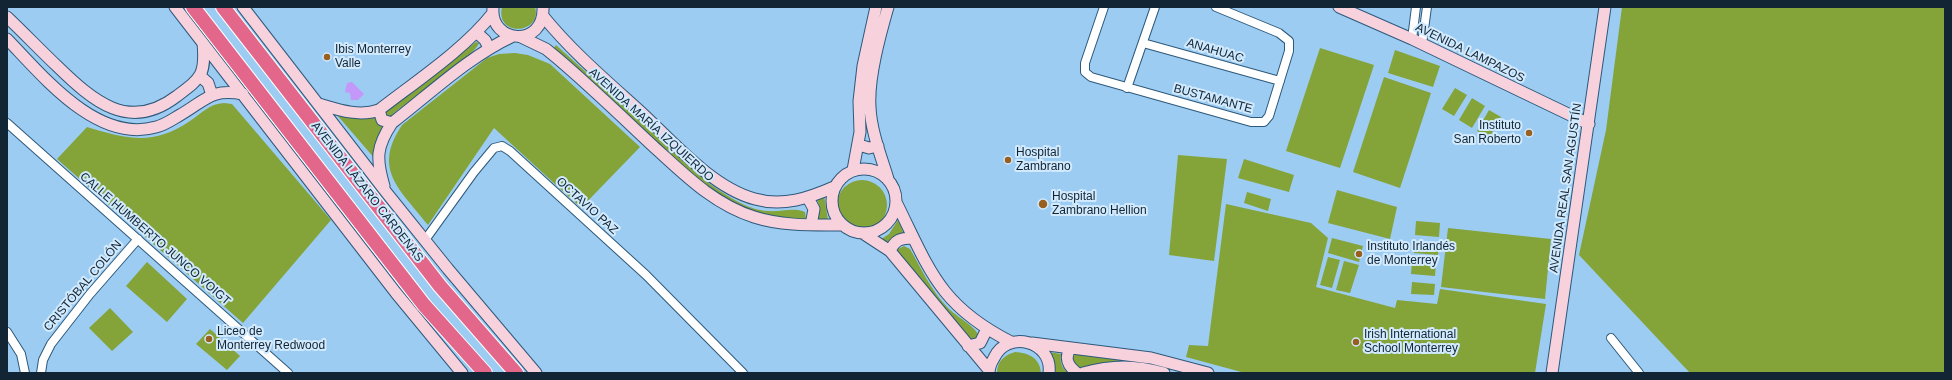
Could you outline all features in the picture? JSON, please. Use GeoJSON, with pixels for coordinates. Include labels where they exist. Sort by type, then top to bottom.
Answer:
{"type":"FeatureCollection","features":[{"type":"Feature","properties":{"kind":"highway","name":"AVENIDA LÁZARO CÁRDENAS"},"geometry":{"type":"LineString","coordinates":[[193,7],[424,305],[485,373]]}},
{"type":"Feature","properties":{"kind":"highway","name":"AVENIDA LÁZARO CÁRDENAS"},"geometry":{"type":"LineString","coordinates":[[223,7],[435,281],[516,373]]}},
{"type":"Feature","properties":{"kind":"street"},"geometry":{"type":"LineString","coordinates":[[175,7],[400,298],[462,373]]}},
{"type":"Feature","properties":{"kind":"street","name":"AVENIDA LÁZARO CÁRDENAS"},"geometry":{"type":"LineString","coordinates":[[243,7],[386,192],[536,373]]}},
{"type":"Feature","properties":{"kind":"street"},"geometry":{"type":"LineString","coordinates":[[853,170],[859,145],[860,88],[869,35],[876,7]]}},
{"type":"Feature","properties":{"kind":"street"},"geometry":{"type":"LineString","coordinates":[[888,7],[875,62],[870,93],[870,107],[878,146],[888,179],[894,190],[897,204],[913,238],[940,287],[961,310],[987,330],[1011,342]]}},
{"type":"Feature","properties":{"kind":"street","name":"BUSTAMANTE"},"geometry":{"type":"LineString","coordinates":[[1104,7],[1085,63],[1085,72],[1095,79],[1250,122],[1261,123],[1266,121],[1269,116],[1289,51],[1289,41],[1279,33],[1216,7]]}},
{"type":"Feature","properties":{"kind":"street"},"geometry":{"type":"LineString","coordinates":[[1127,88],[1155,7]]}},
{"type":"Feature","properties":{"kind":"street","name":"AVENIDA LAMPAZOS"},"geometry":{"type":"LineString","coordinates":[[1339,7],[1412,39],[1589,124]]}},
{"type":"Feature","properties":{"kind":"street"},"geometry":{"type":"LineString","coordinates":[[1412,39],[1416,7]]}},
{"type":"Feature","properties":{"kind":"street"},"geometry":{"type":"LineString","coordinates":[[1422,44],[1427,7]]}},
{"type":"Feature","properties":{"kind":"street","name":"AVENIDA REAL SAN AGUSTÍN"},"geometry":{"type":"LineString","coordinates":[[1553,371],[1605,7]]}},
{"type":"Feature","properties":{"kind":"street"},"geometry":{"type":"LineString","coordinates":[[319,104],[352,113],[363,114],[379,110],[476,32],[493,10]]}},
{"type":"Feature","properties":{"kind":"street","name":"AVENIDA MARÍA IZQUIERDO"},"geometry":{"type":"LineString","coordinates":[[493,10],[496,23],[503,32],[517,36],[546,49],[566,65],[690,179],[708,193],[729,206],[753,216],[783,224],[840,225]]}},
{"type":"Feature","properties":{"kind":"street"},"geometry":{"type":"LineString","coordinates":[[386,192],[379,164],[378,149],[392,123],[489,48],[517,36],[531,33],[539,26],[543,11]]}},
{"type":"Feature","properties":{"kind":"street","name":"AVENIDA MARÍA IZQUIERDO"},"geometry":{"type":"LineString","coordinates":[[543,11],[558,35],[710,175],[728,187],[743,195],[766,202],[787,202],[808,198],[834,187]]}},
{"type":"Feature","properties":{"kind":"street"},"geometry":{"type":"LineString","coordinates":[[7,17],[85,92],[108,107],[118,111],[138,113],[154,110],[171,101],[200,76],[204,63],[202,43]]}},
{"type":"Feature","properties":{"kind":"street"},"geometry":{"type":"LineString","coordinates":[[476,32],[485,40],[489,48]]}},
{"type":"Feature","properties":{"kind":"street"},"geometry":{"type":"LineString","coordinates":[[546,49],[549,43],[558,35]]}},
{"type":"Feature","properties":{"kind":"street"},"geometry":{"type":"LineString","coordinates":[[7,39],[44,76],[80,108],[102,122],[114,127],[137,130],[157,127],[212,95],[223,91],[243,94]]}},
{"type":"Feature","properties":{"kind":"street","name":"ANAHUAC"},"geometry":{"type":"LineString","coordinates":[[1143,43],[1280,81]]}},
{"type":"Feature","properties":{"kind":"street"},"geometry":{"type":"LineString","coordinates":[[200,76],[208,83],[212,95]]}},
{"type":"Feature","properties":{"kind":"street"},"geometry":{"type":"LineString","coordinates":[[379,110],[382,120],[392,123]]}},
{"type":"Feature","properties":{"kind":"street","name":"CALLE HUMBERTO JUNCO VOIGT"},"geometry":{"type":"LineString","coordinates":[[7,123],[288,373]]}},
{"type":"Feature","properties":{"kind":"street"},"geometry":{"type":"LineString","coordinates":[[859,145],[869,148],[878,146]]}},
{"type":"Feature","properties":{"kind":"street","name":"OCTAVIO PAZ"},"geometry":{"type":"LineString","coordinates":[[425,240],[474,172],[494,148],[502,146],[510,151],[646,275],[742,373]]}},
{"type":"Feature","properties":{"kind":"street"},"geometry":{"type":"LineString","coordinates":[[888,179],[871,170],[859,168],[846,174],[834,187],[831,202],[832,209],[840,225],[851,232],[864,234],[890,251],[989,371],[996,353],[1001,347],[1011,342],[1022,340],[1032,343],[1151,358],[1208,373]]}},
{"type":"Feature","properties":{"kind":"street"},"geometry":{"type":"LineString","coordinates":[[808,198],[814,208],[811,225]]}},
{"type":"Feature","properties":{"kind":"street"},"geometry":{"type":"LineString","coordinates":[[864,234],[878,230],[887,223],[897,204]]}},
{"type":"Feature","properties":{"kind":"street"},"geometry":{"type":"LineString","coordinates":[[890,251],[894,244],[900,239],[913,238]]}},
{"type":"Feature","properties":{"kind":"street","name":"CRISTÓBAL COLÓN"},"geometry":{"type":"LineString","coordinates":[[41,373],[43,360],[51,344],[90,294],[138,239]]}},
{"type":"Feature","properties":{"kind":"street"},"geometry":{"type":"LineString","coordinates":[[132,246],[145,251],[164,262]]}},
{"type":"Feature","properties":{"kind":"street"},"geometry":{"type":"LineString","coordinates":[[968,346],[980,343],[987,330]]}},
{"type":"Feature","properties":{"kind":"street"},"geometry":{"type":"LineString","coordinates":[[7,332],[21,354],[25,373]]}},
{"type":"Feature","properties":{"kind":"street"},"geometry":{"type":"LineString","coordinates":[[1611,338],[1639,373]]}},
{"type":"Feature","properties":{"kind":"street"},"geometry":{"type":"LineString","coordinates":[[1032,343],[1043,351],[1047,360],[1049,373]]}},
{"type":"Feature","properties":{"kind":"street"},"geometry":{"type":"LineString","coordinates":[[1070,348],[1067,360],[1071,368],[1077,373]]}},
{"type":"Feature","properties":{"kind":"street"},"geometry":{"type":"LineString","coordinates":[[1083,373],[1105,367],[1121,366],[1164,373]]}},
{"type":"Feature","properties":{"kind":"green space"},"geometry":{"type":"Polygon","coordinates":[[[502,7],[535,7],[536,16],[532,23],[526,27],[519,29],[511,28],[505,24],[502,17],[502,7]]]}},
{"type":"Feature","properties":{"kind":"green space"},"geometry":{"type":"Polygon","coordinates":[[[1622,7],[1945,7],[1945,373],[1690,373],[1579,255],[1606,130],[1622,7]]]}},
{"type":"Feature","properties":{"kind":"green space"},"geometry":{"type":"Polygon","coordinates":[[[476,42],[479,43],[475,49],[454,68],[394,113],[391,118],[386,116],[386,109],[476,42]]]}},
{"type":"Feature","properties":{"kind":"green space"},"geometry":{"type":"Polygon","coordinates":[[[556,45],[711,185],[738,202],[753,208],[768,211],[796,210],[805,212],[806,221],[764,218],[715,195],[553,49],[556,45]]]}},
{"type":"Feature","properties":{"kind":"green space"},"geometry":{"type":"Polygon","coordinates":[[[1320,48],[1374,65],[1340,168],[1286,151],[1320,48]]]}},
{"type":"Feature","properties":{"kind":"green space"},"geometry":{"type":"Polygon","coordinates":[[[1395,50],[1440,66],[1433,87],[1388,73],[1395,50]]]}},
{"type":"Feature","properties":{"kind":"green space"},"geometry":{"type":"Polygon","coordinates":[[[515,53],[528,55],[550,64],[640,147],[581,208],[494,128],[428,225],[408,201],[393,178],[389,155],[393,141],[402,125],[487,58],[499,54],[515,53]]]}},
{"type":"Feature","properties":{"kind":"green space"},"geometry":{"type":"Polygon","coordinates":[[[1384,77],[1431,93],[1400,188],[1353,172],[1384,77]]]}},
{"type":"Feature","properties":{"kind":"green space"},"geometry":{"type":"Polygon","coordinates":[[[1455,88],[1467,95],[1454,116],[1442,109],[1455,88]]]}},
{"type":"Feature","properties":{"kind":"green space"},"geometry":{"type":"Polygon","coordinates":[[[1472,98],[1485,106],[1472,128],[1459,120],[1472,98]]]}},
{"type":"Feature","properties":{"kind":"green space"},"geometry":{"type":"Polygon","coordinates":[[[224,103],[232,104],[331,220],[243,323],[57,159],[87,127],[114,135],[127,137],[152,137],[177,129],[210,107],[224,103]]]}},
{"type":"Feature","properties":{"kind":"green space"},"geometry":{"type":"Polygon","coordinates":[[[1489,110],[1501,117],[1489,138],[1477,131],[1489,110]]]}},
{"type":"Feature","properties":{"kind":"green space"},"geometry":{"type":"Polygon","coordinates":[[[337,115],[350,118],[374,116],[377,123],[383,127],[376,160],[337,115]]]}},
{"type":"Feature","properties":{"kind":"green space"},"geometry":{"type":"Polygon","coordinates":[[[1178,155],[1227,159],[1214,261],[1169,255],[1178,155]]]}},
{"type":"Feature","properties":{"kind":"green space"},"geometry":{"type":"Polygon","coordinates":[[[1244,159],[1294,175],[1289,192],[1238,178],[1244,159]]]}},
{"type":"Feature","properties":{"kind":"green space"},"geometry":{"type":"Polygon","coordinates":[[[862,180],[871,182],[882,191],[887,205],[885,214],[876,225],[862,230],[853,228],[842,219],[837,205],[839,196],[848,185],[862,180]]]}},
{"type":"Feature","properties":{"kind":"green space"},"geometry":{"type":"Polygon","coordinates":[[[1337,190],[1397,207],[1390,239],[1328,223],[1337,190]]]}},
{"type":"Feature","properties":{"kind":"green space"},"geometry":{"type":"Polygon","coordinates":[[[1247,192],[1271,199],[1268,211],[1244,203],[1247,192]]]}},
{"type":"Feature","properties":{"kind":"green space"},"geometry":{"type":"Polygon","coordinates":[[[824,195],[828,220],[818,220],[820,208],[817,199],[824,195]]]}},
{"type":"Feature","properties":{"kind":"green space"},"geometry":{"type":"Polygon","coordinates":[[[1226,204],[1311,223],[1328,238],[1316,287],[1395,308],[1397,300],[1437,304],[1440,289],[1546,304],[1535,373],[1245,373],[1186,357],[1189,345],[1208,346],[1226,204]]]}},
{"type":"Feature","properties":{"kind":"green space"},"geometry":{"type":"Polygon","coordinates":[[[898,220],[904,234],[888,244],[874,244],[889,234],[898,220]]]}},
{"type":"Feature","properties":{"kind":"green space"},"geometry":{"type":"Polygon","coordinates":[[[1416,221],[1440,223],[1439,237],[1415,235],[1416,221]]]}},
{"type":"Feature","properties":{"kind":"green space"},"geometry":{"type":"Polygon","coordinates":[[[1448,228],[1551,239],[1545,299],[1441,287],[1448,228]]]}},
{"type":"Feature","properties":{"kind":"green space"},"geometry":{"type":"Polygon","coordinates":[[[1332,238],[1363,246],[1359,262],[1328,253],[1332,238]]]}},
{"type":"Feature","properties":{"kind":"green space"},"geometry":{"type":"Polygon","coordinates":[[[1414,242],[1439,243],[1438,255],[1414,253],[1414,242]]]}},
{"type":"Feature","properties":{"kind":"green space"},"geometry":{"type":"Polygon","coordinates":[[[904,246],[910,249],[927,280],[942,301],[951,311],[976,331],[978,334],[976,339],[967,340],[895,256],[898,249],[904,246]]]}},
{"type":"Feature","properties":{"kind":"green space"},"geometry":{"type":"Polygon","coordinates":[[[1328,257],[1340,260],[1332,288],[1320,285],[1328,257]]]}},
{"type":"Feature","properties":{"kind":"green space"},"geometry":{"type":"Polygon","coordinates":[[[1344,261],[1359,265],[1350,293],[1336,290],[1344,261]]]}},
{"type":"Feature","properties":{"kind":"green space"},"geometry":{"type":"Polygon","coordinates":[[[1412,261],[1436,263],[1435,276],[1411,274],[1412,261]]]}},
{"type":"Feature","properties":{"kind":"green space"},"geometry":{"type":"Polygon","coordinates":[[[147,262],[187,299],[167,322],[126,286],[147,262]]]}},
{"type":"Feature","properties":{"kind":"green space"},"geometry":{"type":"Polygon","coordinates":[[[1412,282],[1435,284],[1434,295],[1411,294],[1412,282]]]}},
{"type":"Feature","properties":{"kind":"green space"},"geometry":{"type":"Polygon","coordinates":[[[110,308],[133,332],[112,351],[89,328],[110,308]]]}},
{"type":"Feature","properties":{"kind":"green space"},"geometry":{"type":"Polygon","coordinates":[[[210,329],[240,356],[227,370],[196,344],[210,329]]]}},
{"type":"Feature","properties":{"kind":"green space"},"geometry":{"type":"Polygon","coordinates":[[[1015,352],[1033,357],[1040,368],[1041,373],[997,373],[998,365],[1002,359],[1015,352]]]}},
{"type":"Feature","properties":{"kind":"green space"},"geometry":{"type":"Polygon","coordinates":[[[1049,352],[1061,354],[1062,364],[1068,373],[1056,373],[1053,360],[1049,352]]]}},
{"type":"Feature","properties":{"kind":"green space"},"geometry":{"type":"Polygon","coordinates":[[[1077,354],[1123,360],[1081,368],[1076,367],[1072,362],[1073,355],[1077,354]]]}},
{"type":"Feature","properties":{"kind":"shaded area"},"geometry":{"type":"Polygon","coordinates":[[[352,82],[364,94],[358,100],[351,100],[350,93],[345,92],[347,83],[352,82]]]}},
{"type":"Feature","properties":{"kind":"place","name":"Ibis Monterrey Valle"},"geometry":{"type":"Point","coordinates":[327,57]}},
{"type":"Feature","properties":{"kind":"place","name":"Instituto San Roberto"},"geometry":{"type":"Point","coordinates":[1529,133]}},
{"type":"Feature","properties":{"kind":"place","name":"Hospital Zambrano"},"geometry":{"type":"Point","coordinates":[1008,160]}},
{"type":"Feature","properties":{"kind":"place","name":"Hospital Zambrano Hellion"},"geometry":{"type":"Point","coordinates":[1043,204]}},
{"type":"Feature","properties":{"kind":"place","name":"Instituto Irlandés de Monterrey"},"geometry":{"type":"Point","coordinates":[1359,254]}},
{"type":"Feature","properties":{"kind":"place","name":"Liceo de Monterrey Redwood"},"geometry":{"type":"Point","coordinates":[209,339]}},
{"type":"Feature","properties":{"kind":"place","name":"Irish International School Monterrey"},"geometry":{"type":"Point","coordinates":[1356,342]}}]}
